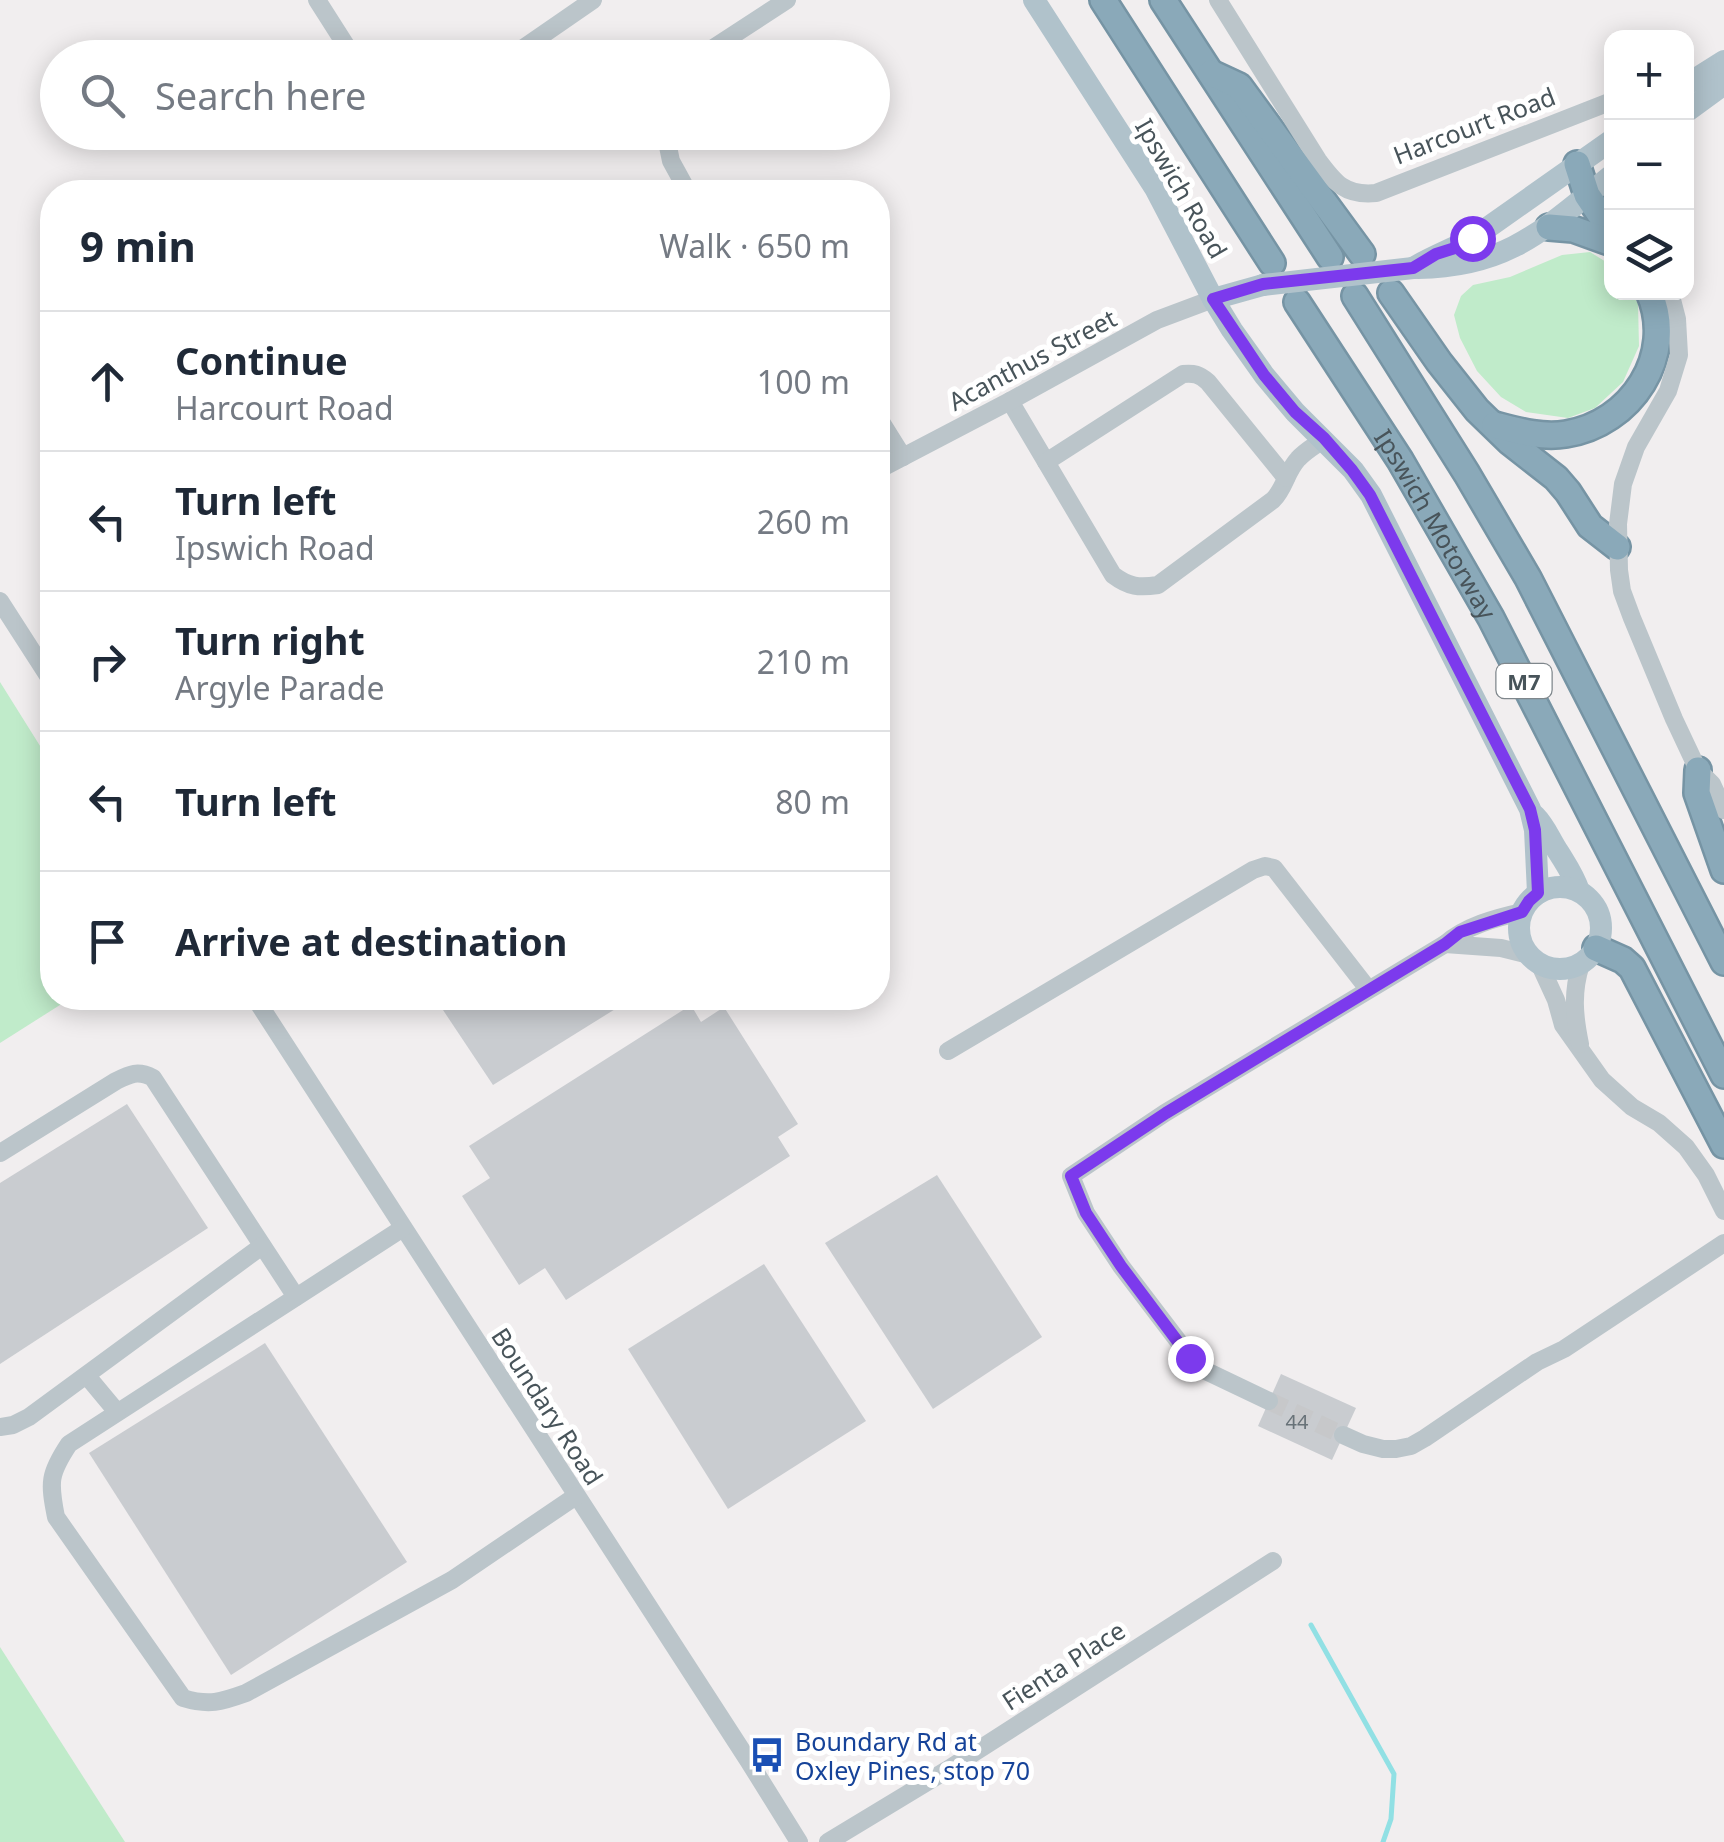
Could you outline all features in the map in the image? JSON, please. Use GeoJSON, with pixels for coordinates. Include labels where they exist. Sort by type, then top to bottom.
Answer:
{"type":"FeatureCollection","features":[{"type":"Feature","properties":{"kind":"highway"},"geometry":{"type":"LineString","coordinates":[[1103,0],[1267,274]]}},
{"type":"Feature","properties":{"kind":"highway"},"geometry":{"type":"LineString","coordinates":[[1163,0],[1330,257]]}},
{"type":"Feature","properties":{"kind":"highway"},"geometry":{"type":"LineString","coordinates":[[1210,74],[1240,86],[1362,254]]}},
{"type":"Feature","properties":{"kind":"highway"},"geometry":{"type":"LineString","coordinates":[[1578,164],[1603,187]]}},
{"type":"Feature","properties":{"kind":"highway"},"geometry":{"type":"LineString","coordinates":[[1548,226],[1604,239]]}},
{"type":"Feature","properties":{"kind":"highway"},"geometry":{"type":"LineString","coordinates":[[1391,293],[1439,362],[1490,424],[1556,478],[1590,526],[1617,547]]}},
{"type":"Feature","properties":{"kind":"highway","name":"Ipswich Motorway"},"geometry":{"type":"LineString","coordinates":[[1355,296],[1528,578],[1724,962]]}},
{"type":"Feature","properties":{"kind":"highway"},"geometry":{"type":"LineString","coordinates":[[1490,424],[1534,434],[1567,434],[1589,428],[1628,404],[1643,384],[1658,340],[1652,300]]}},
{"type":"Feature","properties":{"kind":"highway","name":"Ipswich Motorway"},"geometry":{"type":"LineString","coordinates":[[1297,302],[1400,460],[1491,618],[1724,1075]]}},
{"type":"Feature","properties":{"kind":"highway"},"geometry":{"type":"LineString","coordinates":[[1698,770],[1697,793],[1724,870]]}},
{"type":"Feature","properties":{"kind":"highway"},"geometry":{"type":"LineString","coordinates":[[1588,956],[1624,960],[1632,968],[1724,1145]]}},
{"type":"Feature","properties":{"kind":"main road","name":"Ipswich Road"},"geometry":{"type":"LineString","coordinates":[[1034,0],[1155,188],[1213,299],[1264,375],[1352,470],[1386,522],[1530,809],[1572,871],[1580,891]]}},
{"type":"Feature","properties":{"kind":"main road"},"geometry":{"type":"LineString","coordinates":[[1694,82],[1721,71]]}},
{"type":"Feature","properties":{"kind":"main road"},"geometry":{"type":"LineString","coordinates":[[1694,103],[1721,71]]}},
{"type":"Feature","properties":{"kind":"main road"},"geometry":{"type":"LineString","coordinates":[[1413,268],[1472,238],[1604,146]]}},
{"type":"Feature","properties":{"kind":"main road"},"geometry":{"type":"LineString","coordinates":[[1213,299],[1267,274],[1452,268],[1478,262],[1505,252],[1603,187]]}},
{"type":"Feature","properties":{"kind":"main road","name":"Ipswich Road"},"geometry":{"type":"LineString","coordinates":[[1530,809],[1538,893]]}},
{"type":"Feature","properties":{"kind":"main road"},"geometry":{"type":"LineString","coordinates":[[1559,887],[1580,891],[1590,899],[1601,922],[1600,936],[1588,956],[1560,969],[1534,959],[1519,934],[1522,912],[1538,893],[1559,887]]}},
{"type":"Feature","properties":{"kind":"street"},"geometry":{"type":"LineString","coordinates":[[317,0],[343,40]]}},
{"type":"Feature","properties":{"kind":"street"},"geometry":{"type":"LineString","coordinates":[[535,40],[593,0]]}},
{"type":"Feature","properties":{"kind":"street"},"geometry":{"type":"LineString","coordinates":[[726,40],[787,0]]}},
{"type":"Feature","properties":{"kind":"street","name":"Harcourt Road"},"geometry":{"type":"LineString","coordinates":[[1218,0],[1318,160],[1333,179],[1356,194],[1376,193],[1604,104]]}},
{"type":"Feature","properties":{"kind":"street"},"geometry":{"type":"LineString","coordinates":[[1694,70],[1721,71]]}},
{"type":"Feature","properties":{"kind":"street"},"geometry":{"type":"LineString","coordinates":[[669,150],[681,180]]}},
{"type":"Feature","properties":{"kind":"street","name":"Acanthus Street"},"geometry":{"type":"LineString","coordinates":[[890,464],[1157,320],[1213,299]]}},
{"type":"Feature","properties":{"kind":"street"},"geometry":{"type":"LineString","coordinates":[[1672,300],[1679,355],[1668,391],[1629,464],[1617,547],[1622,591],[1632,618],[1698,770],[1712,784],[1724,810]]}},
{"type":"Feature","properties":{"kind":"street"},"geometry":{"type":"LineString","coordinates":[[1046,462],[1182,374],[1193,373],[1208,382],[1286,478]]}},
{"type":"Feature","properties":{"kind":"street"},"geometry":{"type":"LineString","coordinates":[[1010,401],[1113,575],[1127,585],[1141,588],[1158,585],[1273,500],[1282,491],[1298,458],[1324,438]]}},
{"type":"Feature","properties":{"kind":"street"},"geometry":{"type":"LineString","coordinates":[[890,437],[902,457]]}},
{"type":"Feature","properties":{"kind":"street"},"geometry":{"type":"LineString","coordinates":[[0,601],[40,662]]}},
{"type":"Feature","properties":{"kind":"street"},"geometry":{"type":"LineString","coordinates":[[36,656],[40,653]]}},
{"type":"Feature","properties":{"kind":"street"},"geometry":{"type":"LineString","coordinates":[[948,1051],[1265,866],[1274,868],[1368,989]]}},
{"type":"Feature","properties":{"kind":"street"},"geometry":{"type":"LineString","coordinates":[[1269,1401],[1206,1371],[1190,1358],[1086,1213],[1071,1176],[1460,932],[1522,912]]}},
{"type":"Feature","properties":{"kind":"street"},"geometry":{"type":"LineString","coordinates":[[1445,944],[1501,948],[1534,959],[1556,1000],[1563,1025],[1602,1080],[1686,1147],[1724,1211]]}},
{"type":"Feature","properties":{"kind":"street"},"geometry":{"type":"LineString","coordinates":[[1581,1050],[1573,1005],[1574,985],[1588,956]]}},
{"type":"Feature","properties":{"kind":"street","name":"Boundary Road"},"geometry":{"type":"LineString","coordinates":[[263,1010],[799,1842]]}},
{"type":"Feature","properties":{"kind":"street"},"geometry":{"type":"LineString","coordinates":[[0,1154],[116,1081],[143,1073],[152,1078],[296,1297]]}},
{"type":"Feature","properties":{"kind":"street"},"geometry":{"type":"LineString","coordinates":[[403,1228],[69,1444],[54,1467],[51,1490],[56,1517],[183,1698],[203,1704],[246,1693],[452,1580],[576,1496]]}},
{"type":"Feature","properties":{"kind":"street"},"geometry":{"type":"LineString","coordinates":[[1344,1435],[1363,1444],[1396,1449],[1425,1438],[1724,1243]]}},
{"type":"Feature","properties":{"kind":"street"},"geometry":{"type":"LineString","coordinates":[[0,1427],[29,1417],[262,1246]]}},
{"type":"Feature","properties":{"kind":"street"},"geometry":{"type":"LineString","coordinates":[[86,1376],[117,1412]]}},
{"type":"Feature","properties":{"kind":"street","name":"Fienta Place"},"geometry":{"type":"LineString","coordinates":[[828,1842],[1274,1561]]}},
{"type":"Feature","properties":{"kind":"green space"},"geometry":{"type":"Polygon","coordinates":[[[1590,252],[1604,261],[1604,300],[1636,300],[1638,304],[1639,346],[1623,382],[1595,408],[1568,418],[1526,412],[1501,397],[1477,371],[1460,338],[1454,315],[1461,296],[1473,285],[1510,277],[1562,255],[1590,252]]]}},
{"type":"Feature","properties":{"kind":"green space"},"geometry":{"type":"Polygon","coordinates":[[[0,682],[40,746],[40,1010],[52,1010],[0,1043],[0,682]]]}},
{"type":"Feature","properties":{"kind":"green space"},"geometry":{"type":"Polygon","coordinates":[[[0,1647],[125,1842],[0,1842],[0,1647]]]}},
{"type":"Feature","properties":{"kind":"building"},"geometry":{"type":"Polygon","coordinates":[[[443,1010],[614,1010],[493,1085],[443,1010]]]}},
{"type":"Feature","properties":{"kind":"building"},"geometry":{"type":"Polygon","coordinates":[[[683,1010],[694,1010],[701,1022],[726,1010],[798,1124],[778,1137],[790,1156],[566,1300],[545,1268],[519,1285],[462,1196],[490,1178],[469,1146],[683,1010]]]}},
{"type":"Feature","properties":{"kind":"building"},"geometry":{"type":"Polygon","coordinates":[[[127,1104],[208,1228],[0,1364],[0,1183],[127,1104]]]}},
{"type":"Feature","properties":{"kind":"building"},"geometry":{"type":"Polygon","coordinates":[[[937,1175],[1042,1337],[933,1409],[825,1243],[937,1175]]]}},
{"type":"Feature","properties":{"kind":"building"},"geometry":{"type":"Polygon","coordinates":[[[764,1264],[866,1421],[728,1509],[628,1349],[764,1264]]]}},
{"type":"Feature","properties":{"kind":"building"},"geometry":{"type":"Polygon","coordinates":[[[265,1343],[407,1562],[231,1675],[89,1453],[265,1343]]]}},
{"type":"Feature","properties":{"kind":"building"},"geometry":{"type":"Polygon","coordinates":[[[1281,1374],[1356,1408],[1332,1460],[1258,1426],[1281,1374]]]}},
{"type":"Feature","properties":{"kind":"waterway"},"geometry":{"type":"LineString","coordinates":[[1311,1625],[1394,1774],[1391,1819],[1383,1842]]}},
{"type":"Feature","properties":{"kind":"tunnel"},"geometry":{"type":"LineString","coordinates":[[1269,1401],[1343,1435]]}},
{"type":"Feature","properties":{"kind":"place","name":"Boundary Rd at Oxley Pines, stop 70"},"geometry":{"type":"Point","coordinates":[767,1755]}},
{"type":"Feature","properties":{"kind":"route"},"geometry":{"type":"LineString","coordinates":[[1190,1358],[1086,1213],[1071,1176],[1460,932],[1522,912],[1538,893],[1537,848],[1530,809],[1386,522],[1352,470],[1264,375],[1213,299],[1263,284],[1413,268],[1472,238]]}}]}
